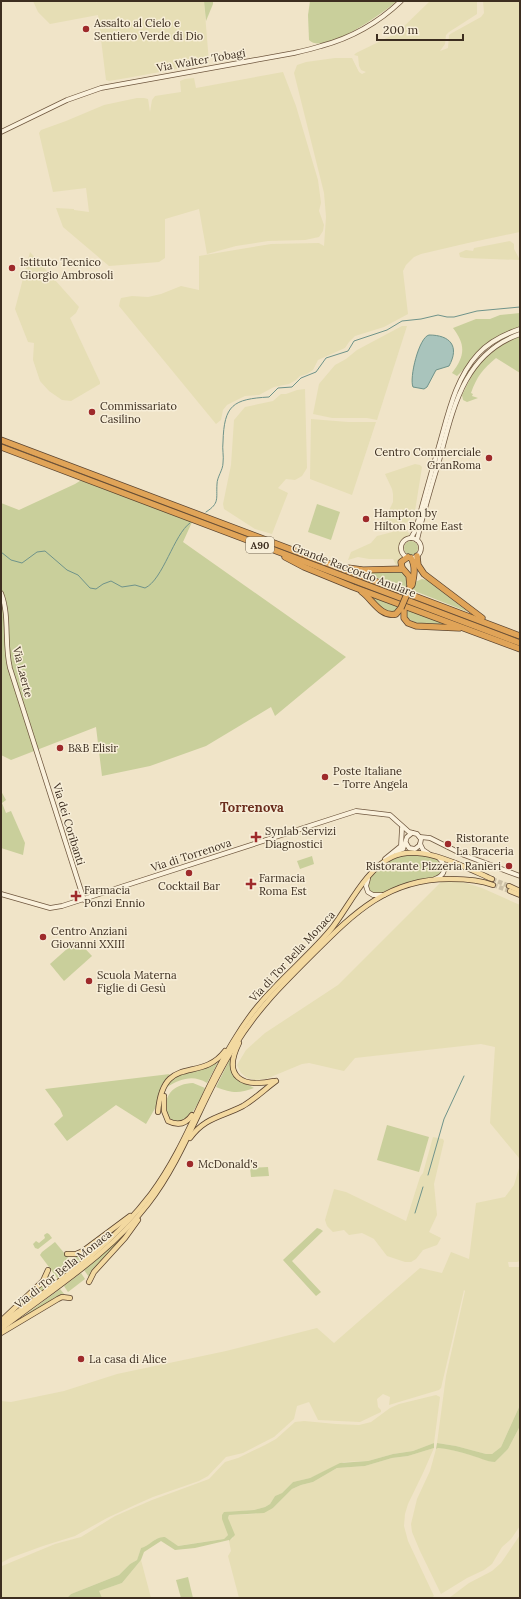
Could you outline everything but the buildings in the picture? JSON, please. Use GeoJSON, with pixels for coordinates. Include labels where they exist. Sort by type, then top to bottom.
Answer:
{"type":"FeatureCollection","features":[{"type":"Feature","properties":{"kind":"highway","name":"Grande Raccordo Anulare"},"geometry":{"type":"LineString","coordinates":[[1,440],[520,636]]}},
{"type":"Feature","properties":{"kind":"highway","name":"Grande Raccordo Anulare"},"geometry":{"type":"LineString","coordinates":[[1,447],[520,643]]}},
{"type":"Feature","properties":{"kind":"highway"},"geometry":{"type":"LineString","coordinates":[[263,546],[304,567],[353,587],[520,649]]}},
{"type":"Feature","properties":{"kind":"highway"},"geometry":{"type":"LineString","coordinates":[[411,587],[409,575],[402,568],[402,562],[412,557]]}},
{"type":"Feature","properties":{"kind":"highway"},"geometry":{"type":"LineString","coordinates":[[412,557],[414,569],[411,587],[403,608],[404,618],[414,626],[453,628],[483,635]]}},
{"type":"Feature","properties":{"kind":"highway"},"geometry":{"type":"LineString","coordinates":[[412,557],[424,574],[473,612],[494,626]]}},
{"type":"Feature","properties":{"kind":"highway"},"geometry":{"type":"LineString","coordinates":[[330,564],[360,570],[402,568]]}},
{"type":"Feature","properties":{"kind":"highway"},"geometry":{"type":"LineString","coordinates":[[353,587],[364,594],[386,614],[395,615],[403,608]]}},
{"type":"Feature","properties":{"kind":"main road","name":"Via di Tor Bella Monaca"},"geometry":{"type":"LineString","coordinates":[[212,1084],[231,1044],[248,1019],[263,1000],[332,928],[369,876],[383,862],[393,856],[406,853],[421,853],[431,855],[492,879]]}},
{"type":"Feature","properties":{"kind":"main road","name":"Via di Tor Bella Monaca"},"geometry":{"type":"LineString","coordinates":[[212,1084],[233,1047],[262,1007],[279,988],[349,919],[370,903],[384,895],[416,883],[435,880],[466,880],[493,885]]}},
{"type":"Feature","properties":{"kind":"main road"},"geometry":{"type":"LineString","coordinates":[[520,892],[509,889],[520,895]]}},
{"type":"Feature","properties":{"kind":"main road"},"geometry":{"type":"LineString","coordinates":[[180,1152],[195,1131],[202,1125],[214,1117],[244,1105],[276,1081],[253,1084],[242,1080],[235,1072],[233,1065],[234,1055],[247,1026]]}},
{"type":"Feature","properties":{"kind":"main road"},"geometry":{"type":"LineString","coordinates":[[158,1112],[162,1091],[170,1077],[182,1071],[206,1066],[213,1062],[231,1044]]}},
{"type":"Feature","properties":{"kind":"main road"},"geometry":{"type":"LineString","coordinates":[[164,1096],[164,1115],[173,1123],[180,1124],[186,1122],[205,1097],[212,1084]]}},
{"type":"Feature","properties":{"kind":"main road","name":"Via di Tor Bella Monaca"},"geometry":{"type":"LineString","coordinates":[[1,1331],[104,1250],[121,1234],[161,1185],[180,1152],[205,1097]]}},
{"type":"Feature","properties":{"kind":"main road"},"geometry":{"type":"LineString","coordinates":[[89,1282],[93,1272],[127,1235],[142,1208],[167,1170],[199,1105]]}},
{"type":"Feature","properties":{"kind":"main road"},"geometry":{"type":"LineString","coordinates":[[68,1254],[77,1253],[85,1249],[142,1208]]}},
{"type":"Feature","properties":{"kind":"main road"},"geometry":{"type":"LineString","coordinates":[[1,1324],[94,1253],[142,1208]]}},
{"type":"Feature","properties":{"kind":"main road"},"geometry":{"type":"LineString","coordinates":[[1,1321],[43,1281],[48,1270]]}},
{"type":"Feature","properties":{"kind":"main road"},"geometry":{"type":"LineString","coordinates":[[1,1331],[62,1297],[70,1298]]}},
{"type":"Feature","properties":{"kind":"street","name":"Via Walter Tobagi"},"geometry":{"type":"LineString","coordinates":[[1,132],[67,100],[101,88],[294,53],[322,46],[363,29],[380,18],[401,1]]}},
{"type":"Feature","properties":{"kind":"street"},"geometry":{"type":"LineString","coordinates":[[417,540],[455,394],[472,363],[482,350],[491,343],[520,329]]}},
{"type":"Feature","properties":{"kind":"street"},"geometry":{"type":"LineString","coordinates":[[441,445],[457,398],[474,368],[493,348],[520,334]]}},
{"type":"Feature","properties":{"kind":"street"},"geometry":{"type":"LineString","coordinates":[[411,538],[417,540],[421,549],[412,557],[402,553],[401,546],[406,540],[411,538],[416,529],[434,471]]}},
{"type":"Feature","properties":{"kind":"street","name":"Via Laerte"},"geometry":{"type":"LineString","coordinates":[[1,593],[5,609],[6,643],[10,665],[37,753]]}},
{"type":"Feature","properties":{"kind":"street","name":"Via dei Coribanti"},"geometry":{"type":"LineString","coordinates":[[37,753],[84,900]]}},
{"type":"Feature","properties":{"kind":"street","name":"Via di Torrenova"},"geometry":{"type":"LineString","coordinates":[[1,894],[51,908],[64,906],[351,812],[362,811],[390,815],[412,833]]}},
{"type":"Feature","properties":{"kind":"street","name":"Via di Torrenova"},"geometry":{"type":"LineString","coordinates":[[386,815],[402,828],[407,837]]}},
{"type":"Feature","properties":{"kind":"street"},"geometry":{"type":"LineString","coordinates":[[383,862],[401,846],[402,828]]}},
{"type":"Feature","properties":{"kind":"street"},"geometry":{"type":"LineString","coordinates":[[392,853],[401,850],[406,843],[407,837],[412,833],[464,855],[520,876]]}},
{"type":"Feature","properties":{"kind":"street"},"geometry":{"type":"LineString","coordinates":[[420,837],[422,850],[431,855]]}},
{"type":"Feature","properties":{"kind":"street"},"geometry":{"type":"LineString","coordinates":[[406,843],[408,847],[413,849],[418,848],[426,838]]}},
{"type":"Feature","properties":{"kind":"street"},"geometry":{"type":"LineString","coordinates":[[435,880],[444,872],[444,865],[439,858]]}},
{"type":"Feature","properties":{"kind":"street"},"geometry":{"type":"LineString","coordinates":[[369,876],[366,885],[367,891],[373,895],[384,895]]}},
{"type":"Feature","properties":{"kind":"shaded area"},"geometry":{"type":"Polygon","coordinates":[[[33,1],[96,1],[97,3],[97,1],[204,1],[209,63],[109,81],[106,80],[98,15],[50,24],[38,12],[33,1]]]}},
{"type":"Feature","properties":{"kind":"shaded area"},"geometry":{"type":"Polygon","coordinates":[[[430,1],[477,1],[477,14],[446,35],[445,44],[440,51],[448,48],[449,35],[481,17],[484,13],[483,1],[520,1],[520,232],[421,254],[414,257],[406,265],[403,271],[408,314],[384,327],[355,336],[345,348],[318,360],[313,370],[300,376],[289,384],[274,387],[259,395],[245,396],[227,405],[223,410],[221,420],[216,424],[119,306],[121,298],[132,296],[148,297],[161,294],[181,286],[199,290],[199,256],[271,244],[319,243],[324,246],[326,217],[324,193],[294,73],[297,65],[306,62],[335,58],[352,58],[359,72],[362,74],[366,72],[361,70],[358,56],[354,55],[397,33],[430,1]]]}},
{"type":"Feature","properties":{"kind":"shaded area"},"geometry":{"type":"Polygon","coordinates":[[[283,72],[296,106],[318,180],[321,203],[319,211],[324,225],[323,231],[319,237],[305,240],[268,241],[236,246],[207,254],[199,209],[165,219],[165,258],[159,262],[109,266],[63,227],[56,208],[89,212],[86,188],[53,192],[39,133],[41,130],[104,105],[137,98],[148,99],[150,112],[152,100],[155,96],[181,92],[180,81],[185,79],[194,78],[196,88],[283,72]]]}},
{"type":"Feature","properties":{"kind":"shaded area"},"geometry":{"type":"Polygon","coordinates":[[[510,241],[514,244],[514,249],[520,260],[460,257],[459,253],[466,250],[473,251],[474,248],[510,241]]]}},
{"type":"Feature","properties":{"kind":"shaded area"},"geometry":{"type":"Polygon","coordinates":[[[30,252],[79,307],[76,313],[70,318],[100,382],[100,384],[71,401],[62,400],[49,391],[40,381],[33,360],[34,343],[28,342],[15,309],[30,252]]]}},
{"type":"Feature","properties":{"kind":"shaded area"},"geometry":{"type":"Polygon","coordinates":[[[402,326],[407,326],[377,420],[367,418],[332,418],[313,414],[319,384],[335,365],[346,359],[357,350],[402,326]]]}},
{"type":"Feature","properties":{"kind":"shaded area"},"geometry":{"type":"Polygon","coordinates":[[[305,389],[307,468],[302,476],[295,480],[286,479],[278,488],[288,493],[272,534],[255,529],[224,509],[223,504],[231,465],[234,420],[245,407],[273,401],[281,394],[305,389]]]}},
{"type":"Feature","properties":{"kind":"shaded area"},"geometry":{"type":"Polygon","coordinates":[[[311,419],[348,422],[376,422],[352,495],[310,479],[311,419]]]}},
{"type":"Feature","properties":{"kind":"shaded area"},"geometry":{"type":"Polygon","coordinates":[[[415,464],[422,467],[415,511],[408,522],[390,525],[385,519],[393,502],[393,494],[385,474],[415,464]]]}},
{"type":"Feature","properties":{"kind":"shaded area"},"geometry":{"type":"Polygon","coordinates":[[[404,529],[410,534],[403,539],[399,545],[402,559],[399,565],[396,565],[393,559],[369,559],[358,557],[348,560],[351,552],[371,543],[377,536],[404,529]]]}},
{"type":"Feature","properties":{"kind":"shaded area"},"geometry":{"type":"Polygon","coordinates":[[[441,882],[463,882],[482,888],[520,905],[520,1261],[508,1262],[509,1267],[520,1267],[520,1405],[501,1447],[492,1454],[486,1454],[456,1446],[437,1443],[446,1376],[464,1290],[441,1388],[439,1390],[389,1405],[390,1397],[383,1394],[377,1399],[378,1407],[381,1412],[360,1422],[318,1420],[309,1402],[297,1406],[294,1419],[274,1437],[243,1453],[226,1457],[208,1476],[199,1481],[153,1497],[107,1518],[75,1536],[10,1558],[1,1563],[1,1401],[11,1402],[64,1391],[117,1374],[226,1351],[317,1328],[334,1343],[420,1268],[442,1273],[451,1252],[469,1259],[476,1203],[505,1197],[514,1185],[519,1168],[519,1158],[490,1123],[495,1047],[481,1044],[355,1058],[344,1071],[309,1063],[302,1064],[266,1079],[255,1080],[247,1078],[241,1073],[237,1065],[246,1050],[265,1033],[338,985],[441,882]]]}},
{"type":"Feature","properties":{"kind":"shaded area"},"geometry":{"type":"Polygon","coordinates":[[[433,1137],[443,1139],[444,1141],[434,1184],[437,1215],[429,1232],[441,1238],[437,1245],[423,1250],[416,1259],[411,1262],[405,1262],[387,1256],[374,1239],[362,1233],[349,1235],[344,1230],[333,1232],[327,1226],[325,1220],[334,1189],[346,1192],[406,1221],[420,1177],[423,1173],[433,1137]]]}},
{"type":"Feature","properties":{"kind":"shaded area"},"geometry":{"type":"Polygon","coordinates":[[[436,1395],[440,1397],[434,1443],[413,1451],[393,1454],[368,1461],[344,1462],[310,1478],[293,1482],[282,1493],[275,1496],[270,1504],[265,1507],[254,1510],[227,1512],[228,1535],[224,1539],[177,1546],[165,1537],[156,1539],[146,1547],[141,1548],[137,1560],[130,1564],[119,1575],[71,1594],[67,1598],[1,1598],[2,1566],[55,1544],[81,1537],[115,1516],[152,1500],[209,1479],[225,1462],[238,1458],[276,1439],[295,1422],[304,1421],[359,1425],[371,1422],[390,1408],[399,1404],[436,1395]]]}},
{"type":"Feature","properties":{"kind":"shaded area"},"geometry":{"type":"Polygon","coordinates":[[[520,1426],[520,1526],[511,1539],[502,1547],[492,1564],[441,1594],[420,1551],[412,1532],[411,1524],[417,1499],[430,1471],[436,1449],[448,1449],[495,1462],[508,1449],[520,1426]]]}},
{"type":"Feature","properties":{"kind":"shaded area"},"geometry":{"type":"Polygon","coordinates":[[[434,1448],[408,1504],[404,1526],[408,1541],[434,1596],[431,1598],[239,1598],[228,1556],[231,1551],[229,1541],[233,1538],[228,1518],[229,1515],[254,1514],[273,1508],[292,1489],[313,1482],[337,1468],[365,1466],[434,1448]]]}},
{"type":"Feature","properties":{"kind":"shaded area"},"geometry":{"type":"Polygon","coordinates":[[[520,1535],[520,1598],[449,1598],[469,1583],[492,1571],[501,1563],[520,1535]]]}},
{"type":"Feature","properties":{"kind":"shaded area"},"geometry":{"type":"Polygon","coordinates":[[[141,1560],[151,1598],[102,1598],[98,1591],[122,1583],[141,1560]]]}},
{"type":"Feature","properties":{"kind":"green space"},"geometry":{"type":"Polygon","coordinates":[[[204,1],[213,1],[206,21],[204,1]]]}},
{"type":"Feature","properties":{"kind":"green space"},"geometry":{"type":"Polygon","coordinates":[[[310,1],[397,1],[354,31],[340,38],[317,43],[309,40],[308,15],[310,1]]]}},
{"type":"Feature","properties":{"kind":"green space"},"geometry":{"type":"Polygon","coordinates":[[[520,313],[520,328],[496,338],[457,376],[452,373],[459,361],[462,350],[460,340],[453,328],[476,319],[490,319],[500,315],[520,313]]]}},
{"type":"Feature","properties":{"kind":"green space"},"geometry":{"type":"Polygon","coordinates":[[[520,336],[520,373],[496,358],[481,373],[473,387],[471,393],[473,394],[472,396],[478,398],[467,402],[463,400],[462,395],[480,362],[499,346],[520,336]]]}},
{"type":"Feature","properties":{"kind":"green space"},"geometry":{"type":"Polygon","coordinates":[[[91,474],[197,511],[183,542],[346,657],[275,716],[271,707],[206,746],[150,766],[102,776],[96,727],[11,760],[1,755],[1,503],[19,510],[75,484],[91,474]]]}},
{"type":"Feature","properties":{"kind":"green space"},"geometry":{"type":"Polygon","coordinates":[[[317,504],[340,512],[331,540],[308,532],[317,504]]]}},
{"type":"Feature","properties":{"kind":"green space"},"geometry":{"type":"Polygon","coordinates":[[[408,541],[414,541],[418,545],[418,551],[414,555],[408,555],[404,551],[404,545],[408,541]]]}},
{"type":"Feature","properties":{"kind":"green space"},"geometry":{"type":"Polygon","coordinates":[[[394,569],[406,573],[407,589],[362,572],[394,569]]]}},
{"type":"Feature","properties":{"kind":"green space"},"geometry":{"type":"Polygon","coordinates":[[[422,579],[427,580],[468,612],[412,590],[415,582],[422,579]]]}},
{"type":"Feature","properties":{"kind":"green space"},"geometry":{"type":"Polygon","coordinates":[[[366,594],[399,607],[393,613],[385,610],[366,594]]]}},
{"type":"Feature","properties":{"kind":"green space"},"geometry":{"type":"Polygon","coordinates":[[[406,609],[448,625],[415,622],[406,616],[406,609]]]}},
{"type":"Feature","properties":{"kind":"green space"},"geometry":{"type":"Polygon","coordinates":[[[1,791],[6,800],[2,803],[6,813],[11,811],[25,843],[23,855],[1,848],[1,791]]]}},
{"type":"Feature","properties":{"kind":"green space"},"geometry":{"type":"Polygon","coordinates":[[[401,855],[420,855],[431,857],[440,864],[443,869],[439,876],[408,882],[375,895],[368,890],[369,883],[374,872],[384,864],[401,855]]]}},
{"type":"Feature","properties":{"kind":"green space"},"geometry":{"type":"Polygon","coordinates":[[[312,856],[314,864],[300,869],[297,861],[312,856]]]}},
{"type":"Feature","properties":{"kind":"green space"},"geometry":{"type":"Polygon","coordinates":[[[77,940],[92,956],[64,981],[50,964],[77,940]]]}},
{"type":"Feature","properties":{"kind":"green space"},"geometry":{"type":"Polygon","coordinates":[[[230,1059],[231,1065],[239,1080],[254,1088],[235,1092],[226,1091],[216,1087],[230,1059]]]}},
{"type":"Feature","properties":{"kind":"green space"},"geometry":{"type":"Polygon","coordinates":[[[216,1063],[217,1064],[207,1083],[202,1080],[192,1078],[182,1080],[167,1087],[175,1077],[181,1074],[216,1063]]]}},
{"type":"Feature","properties":{"kind":"green space"},"geometry":{"type":"Polygon","coordinates":[[[170,1074],[161,1086],[157,1105],[146,1124],[116,1105],[67,1141],[54,1124],[63,1116],[60,1109],[45,1089],[170,1074]]]}},
{"type":"Feature","properties":{"kind":"green space"},"geometry":{"type":"Polygon","coordinates":[[[193,1083],[205,1088],[198,1103],[188,1117],[180,1122],[174,1121],[169,1116],[166,1109],[167,1100],[171,1092],[179,1086],[193,1083]]]}},
{"type":"Feature","properties":{"kind":"green space"},"geometry":{"type":"Polygon","coordinates":[[[387,1125],[429,1137],[419,1172],[377,1160],[387,1125]]]}},
{"type":"Feature","properties":{"kind":"green space"},"geometry":{"type":"Polygon","coordinates":[[[268,1167],[269,1176],[251,1177],[250,1168],[268,1167]]]}},
{"type":"Feature","properties":{"kind":"green space"},"geometry":{"type":"Polygon","coordinates":[[[120,1227],[79,1263],[74,1257],[81,1255],[120,1227]]]}},
{"type":"Feature","properties":{"kind":"green space"},"geometry":{"type":"Polygon","coordinates":[[[317,1228],[323,1231],[292,1261],[321,1292],[316,1296],[283,1260],[317,1228]]]}},
{"type":"Feature","properties":{"kind":"green space"},"geometry":{"type":"Polygon","coordinates":[[[127,1232],[120,1243],[91,1272],[89,1277],[84,1270],[127,1232]]]}},
{"type":"Feature","properties":{"kind":"green space"},"geometry":{"type":"Polygon","coordinates":[[[47,1233],[52,1238],[38,1249],[35,1248],[33,1244],[36,1241],[39,1243],[45,1238],[44,1235],[47,1233]]]}},
{"type":"Feature","properties":{"kind":"green space"},"geometry":{"type":"Polygon","coordinates":[[[55,1242],[75,1266],[58,1279],[40,1255],[55,1242]]]}},
{"type":"Feature","properties":{"kind":"green space"},"geometry":{"type":"Polygon","coordinates":[[[81,1273],[85,1279],[68,1292],[64,1286],[81,1273]]]}},
{"type":"Feature","properties":{"kind":"green space"},"geometry":{"type":"Polygon","coordinates":[[[49,1275],[54,1282],[18,1309],[46,1280],[49,1275]]]}},
{"type":"Feature","properties":{"kind":"green space"},"geometry":{"type":"Polygon","coordinates":[[[60,1289],[65,1295],[24,1317],[24,1316],[60,1289]]]}},
{"type":"Feature","properties":{"kind":"green space"},"geometry":{"type":"Polygon","coordinates":[[[520,1405],[520,1426],[508,1449],[495,1462],[454,1451],[438,1448],[436,1449],[437,1443],[492,1454],[501,1447],[520,1405]]]}},
{"type":"Feature","properties":{"kind":"green space"},"geometry":{"type":"Polygon","coordinates":[[[434,1443],[434,1448],[408,1456],[392,1458],[365,1466],[337,1468],[313,1482],[292,1489],[273,1508],[264,1513],[229,1515],[228,1518],[235,1535],[229,1541],[195,1548],[175,1550],[161,1541],[144,1552],[141,1560],[122,1583],[99,1591],[102,1598],[67,1598],[71,1594],[119,1575],[130,1564],[137,1560],[141,1548],[158,1538],[165,1537],[178,1546],[224,1539],[228,1535],[222,1519],[224,1512],[254,1510],[265,1507],[270,1504],[275,1496],[282,1493],[293,1482],[310,1478],[340,1463],[368,1461],[393,1454],[413,1451],[434,1443]]]}},
{"type":"Feature","properties":{"kind":"green space"},"geometry":{"type":"Polygon","coordinates":[[[188,1577],[193,1598],[181,1598],[176,1580],[188,1577]]]}},
{"type":"Feature","properties":{"kind":"water"},"geometry":{"type":"Polygon","coordinates":[[[429,335],[443,337],[451,343],[453,347],[452,359],[449,366],[436,370],[427,387],[424,389],[413,387],[412,375],[418,350],[425,337],[429,335]]]}},
{"type":"Feature","properties":{"kind":"waterway"},"geometry":{"type":"LineString","coordinates":[[206,512],[213,506],[216,500],[217,481],[223,466],[223,445],[226,420],[233,406],[239,402],[269,397],[278,388],[292,387],[301,378],[316,372],[326,358],[348,351],[354,341],[387,330],[402,321],[438,315],[454,317],[477,311],[520,307]]}},
{"type":"Feature","properties":{"kind":"waterway"},"geometry":{"type":"LineString","coordinates":[[1,552],[11,560],[22,563],[37,552],[45,551],[67,570],[78,575],[90,588],[96,589],[111,581],[122,587],[135,585],[145,588],[157,576],[179,537],[190,523]]}},
{"type":"Feature","properties":{"kind":"waterway"},"geometry":{"type":"LineString","coordinates":[[428,1175],[444,1119],[464,1076]]}},
{"type":"Feature","properties":{"kind":"waterway"},"geometry":{"type":"LineString","coordinates":[[415,1213],[423,1187]]}},
{"type":"Feature","properties":{"kind":"tunnel"},"geometry":{"type":"LineString","coordinates":[[492,879],[509,886]]}},
{"type":"Feature","properties":{"kind":"tunnel"},"geometry":{"type":"LineString","coordinates":[[493,885],[510,891]]}},
{"type":"Feature","properties":{"kind":"place","name":"Assalto al Cielo e Sentiero Verde di Dio"},"geometry":{"type":"Point","coordinates":[86,29]}},
{"type":"Feature","properties":{"kind":"place","name":"Istituto Tecnico Giorgio Ambrosoli"},"geometry":{"type":"Point","coordinates":[12,268]}},
{"type":"Feature","properties":{"kind":"place","name":"Commissariato Casilino"},"geometry":{"type":"Point","coordinates":[92,412]}},
{"type":"Feature","properties":{"kind":"place","name":"Centro Commerciale GranRoma"},"geometry":{"type":"Point","coordinates":[489,458]}},
{"type":"Feature","properties":{"kind":"place","name":"Hampton by Hilton Rome East"},"geometry":{"type":"Point","coordinates":[366,519]}},
{"type":"Feature","properties":{"kind":"place","name":"B&B Elisir"},"geometry":{"type":"Point","coordinates":[60,748]}},
{"type":"Feature","properties":{"kind":"place","name":"Poste Italiane – Torre Angela"},"geometry":{"type":"Point","coordinates":[325,777]}},
{"type":"Feature","properties":{"kind":"place","name":"Synlab Servizi Diagnostici"},"geometry":{"type":"Point","coordinates":[256,837]}},
{"type":"Feature","properties":{"kind":"place","name":"Ristorante La Braceria"},"geometry":{"type":"Point","coordinates":[448,844]}},
{"type":"Feature","properties":{"kind":"place","name":"Ristorante Pizzeria Ranieri"},"geometry":{"type":"Point","coordinates":[509,866]}},
{"type":"Feature","properties":{"kind":"place","name":"Cocktail Bar"},"geometry":{"type":"Point","coordinates":[189,873]}},
{"type":"Feature","properties":{"kind":"place","name":"Farmacia Roma Est"},"geometry":{"type":"Point","coordinates":[251,884]}},
{"type":"Feature","properties":{"kind":"place","name":"Farmacia Ponzi Ennio"},"geometry":{"type":"Point","coordinates":[76,896]}},
{"type":"Feature","properties":{"kind":"place","name":"Centro Anziani Giovanni XXIII"},"geometry":{"type":"Point","coordinates":[43,937]}},
{"type":"Feature","properties":{"kind":"place","name":"Scuola Materna Figlie di Gesù"},"geometry":{"type":"Point","coordinates":[89,981]}},
{"type":"Feature","properties":{"kind":"place","name":"McDonald's"},"geometry":{"type":"Point","coordinates":[190,1164]}},
{"type":"Feature","properties":{"kind":"place","name":"La casa di Alice"},"geometry":{"type":"Point","coordinates":[81,1359]}},
{"type":"Feature","properties":{"kind":"district","name":"Torrenova"},"geometry":{"type":"Point","coordinates":[252,807]}}]}
